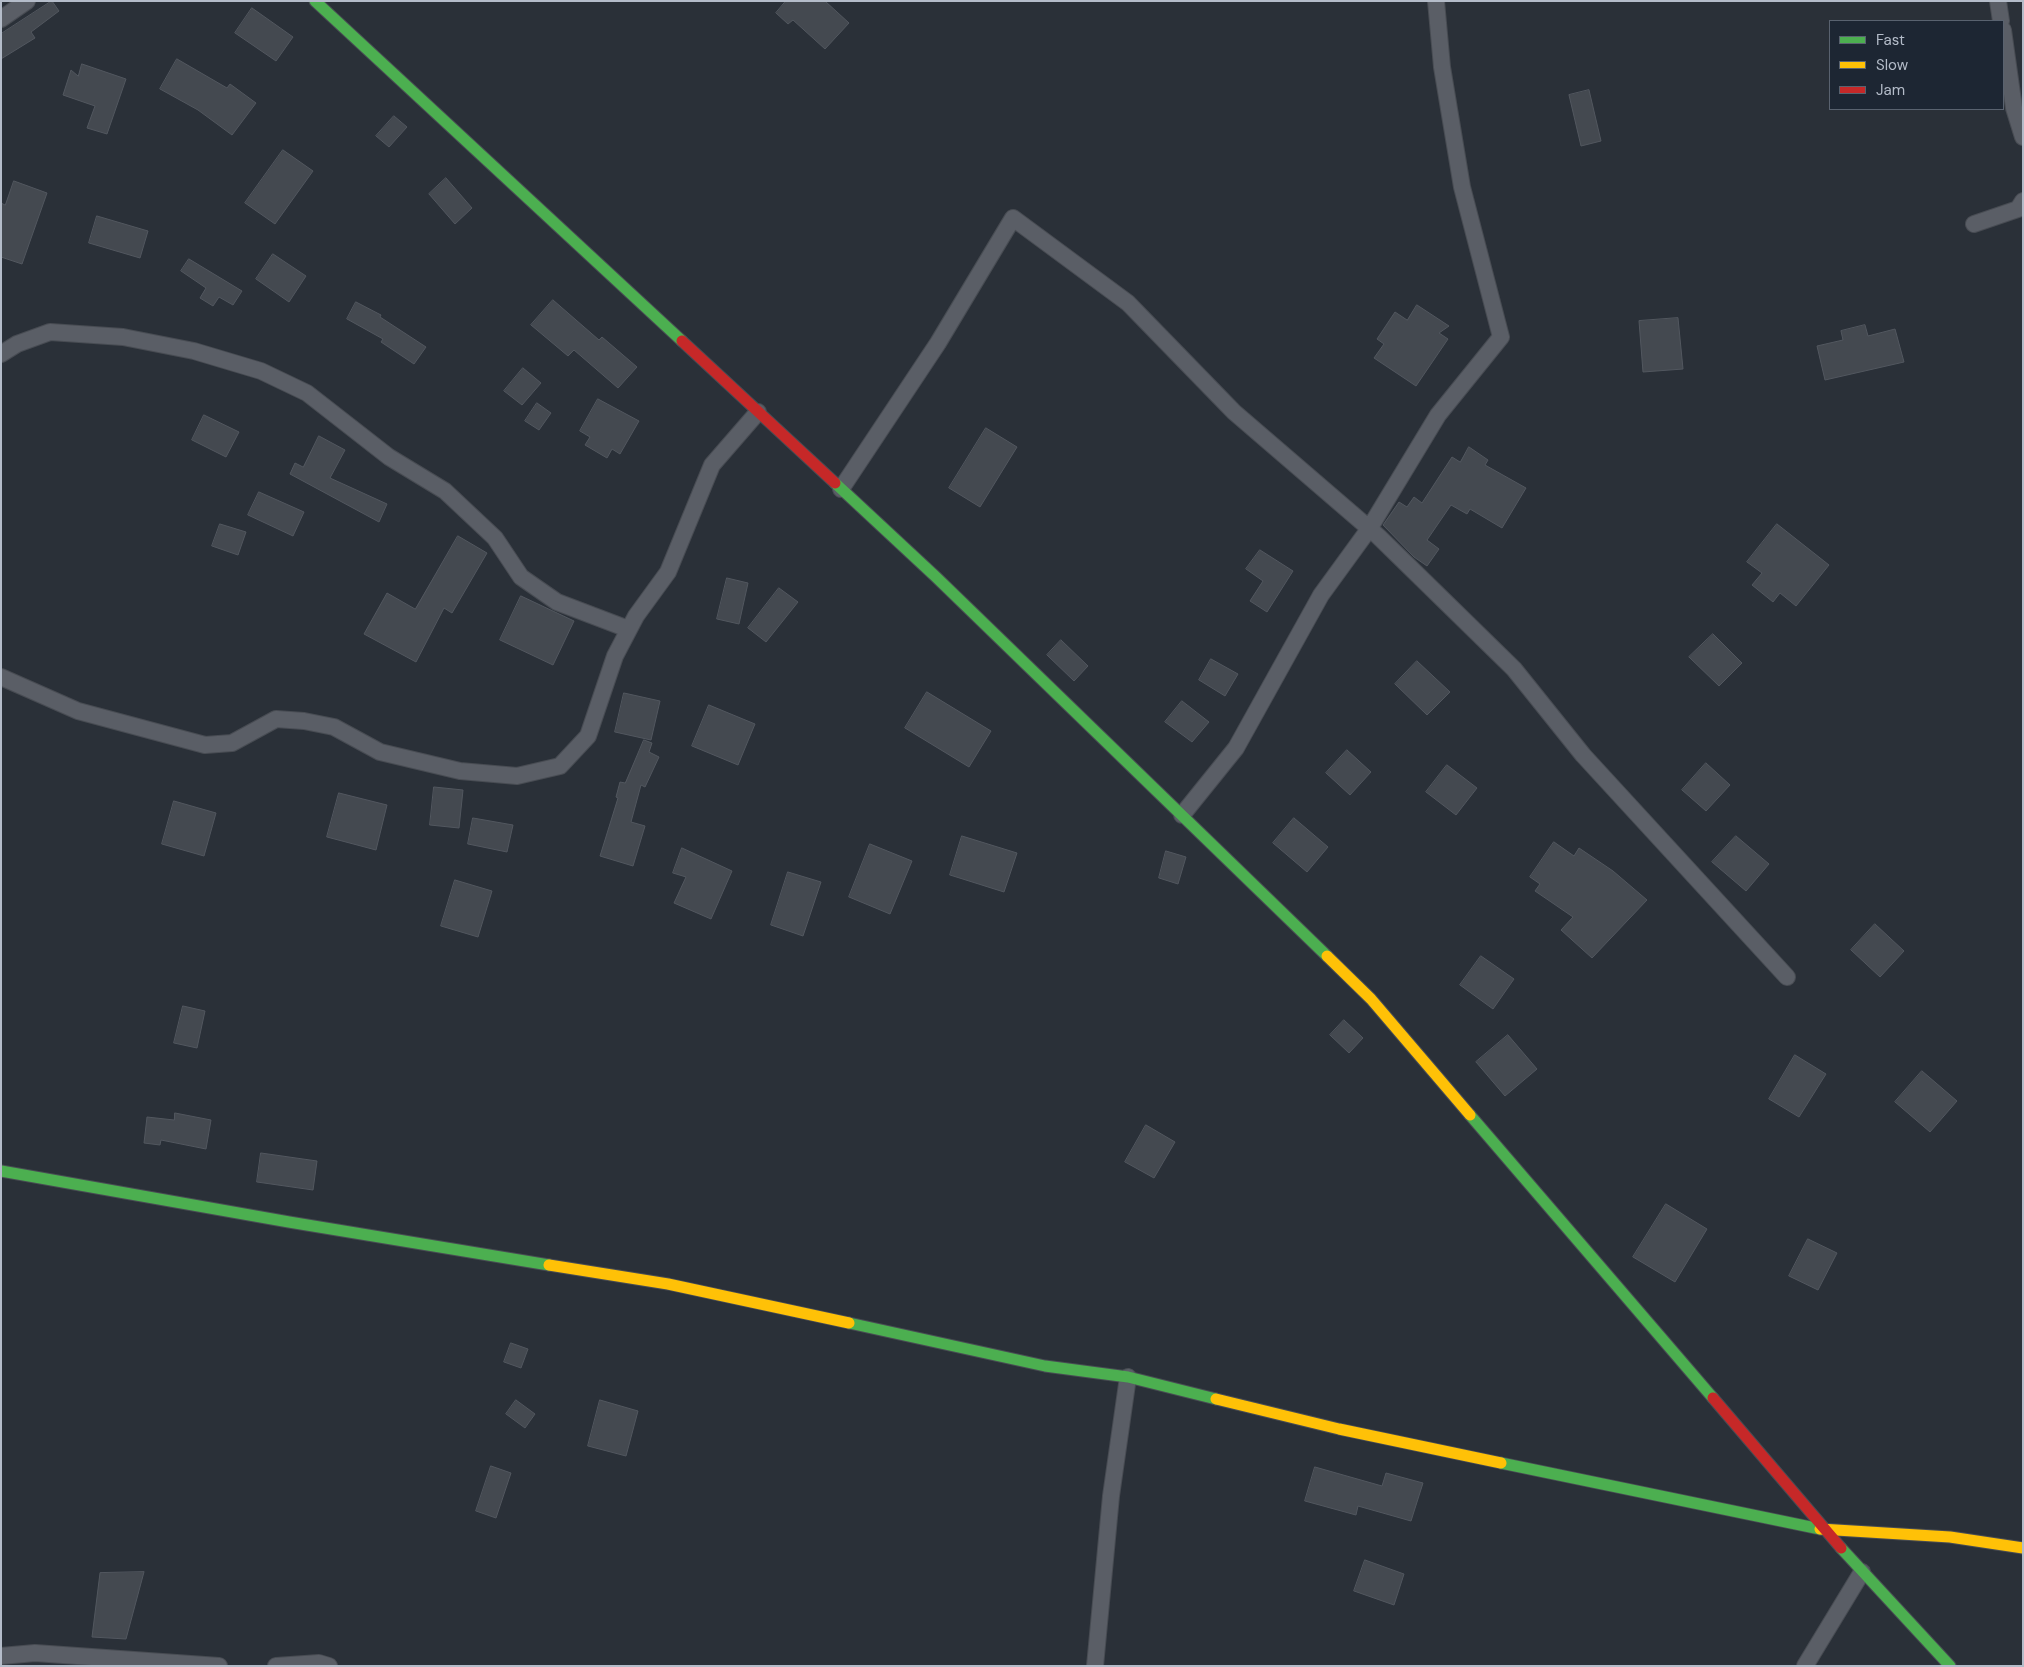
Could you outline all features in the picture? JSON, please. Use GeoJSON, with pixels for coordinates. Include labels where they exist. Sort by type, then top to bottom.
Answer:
{"type":"FeatureCollection","features":[{"type":"Feature","properties":{"kind":"main road"},"geometry":{"type":"LineString","coordinates":[[315,1],[936,577],[1371,999],[1862,1572],[1950,1666]]}},
{"type":"Feature","properties":{"kind":"main road"},"geometry":{"type":"LineString","coordinates":[[1,1171],[288,1222],[668,1284],[1045,1366],[1128,1377],[1339,1429],[1828,1531],[1950,1537],[2023,1548]]}},
{"type":"Feature","properties":{"kind":"street"},"geometry":{"type":"LineString","coordinates":[[1,19],[27,1]]}},
{"type":"Feature","properties":{"kind":"street"},"geometry":{"type":"LineString","coordinates":[[1182,815],[1236,748],[1321,595],[1369,529],[1438,415],[1501,337],[1462,187],[1442,67],[1436,1]]}},
{"type":"Feature","properties":{"kind":"street"},"geometry":{"type":"LineString","coordinates":[[1998,1],[2001,20]]}},
{"type":"Feature","properties":{"kind":"street"},"geometry":{"type":"LineString","coordinates":[[2004,37],[2014,108],[2023,137]]}},
{"type":"Feature","properties":{"kind":"street"},"geometry":{"type":"LineString","coordinates":[[1974,224],[2018,210],[2023,202]]}},
{"type":"Feature","properties":{"kind":"street"},"geometry":{"type":"LineString","coordinates":[[841,489],[938,343],[1013,218],[1128,303],[1234,412],[1369,529],[1514,669],[1583,755],[1786,977]]}},
{"type":"Feature","properties":{"kind":"street"},"geometry":{"type":"LineString","coordinates":[[1,354],[17,344],[50,332],[123,337],[194,351],[261,371],[307,393],[389,457],[444,491],[495,538],[521,577],[557,602],[628,629]]}},
{"type":"Feature","properties":{"kind":"street"},"geometry":{"type":"LineString","coordinates":[[1,677],[78,711],[205,745],[232,744],[276,719],[304,721],[334,727],[380,752],[460,771],[517,776],[560,766],[588,736],[615,656],[628,629],[668,572],[712,465],[758,412]]}},
{"type":"Feature","properties":{"kind":"street"},"geometry":{"type":"LineString","coordinates":[[1095,1666],[1111,1496],[1128,1377]]}},
{"type":"Feature","properties":{"kind":"street"},"geometry":{"type":"LineString","coordinates":[[1805,1666],[1862,1572]]}},
{"type":"Feature","properties":{"kind":"street"},"geometry":{"type":"LineString","coordinates":[[1,1656],[34,1653],[219,1666]]}},
{"type":"Feature","properties":{"kind":"street"},"geometry":{"type":"LineString","coordinates":[[276,1666],[319,1663],[329,1666]]}},
{"type":"Feature","properties":{"kind":"building"},"geometry":{"type":"Polygon","coordinates":[[[52,1],[59,11],[31,32],[35,38],[1,59],[1,34],[52,1]]]}},
{"type":"Feature","properties":{"kind":"building"},"geometry":{"type":"Polygon","coordinates":[[[786,1],[825,1],[849,23],[825,49],[793,20],[788,24],[776,13],[786,1]]]}},
{"type":"Feature","properties":{"kind":"building"},"geometry":{"type":"Polygon","coordinates":[[[252,8],[293,37],[276,61],[235,33],[252,8]]]}},
{"type":"Feature","properties":{"kind":"building"},"geometry":{"type":"Polygon","coordinates":[[[177,59],[227,88],[230,84],[256,103],[232,135],[198,110],[160,89],[177,59]]]}},
{"type":"Feature","properties":{"kind":"building"},"geometry":{"type":"Polygon","coordinates":[[[82,64],[126,79],[107,134],[87,128],[95,106],[63,95],[71,70],[78,76],[82,64]]]}},
{"type":"Feature","properties":{"kind":"building"},"geometry":{"type":"Polygon","coordinates":[[[1589,90],[1601,141],[1581,146],[1569,95],[1589,90]]]}},
{"type":"Feature","properties":{"kind":"building"},"geometry":{"type":"Polygon","coordinates":[[[394,116],[407,127],[389,147],[376,136],[394,116]]]}},
{"type":"Feature","properties":{"kind":"building"},"geometry":{"type":"Polygon","coordinates":[[[283,150],[313,171],[275,224],[245,203],[283,150]]]}},
{"type":"Feature","properties":{"kind":"building"},"geometry":{"type":"Polygon","coordinates":[[[446,178],[472,208],[455,224],[429,194],[446,178]]]}},
{"type":"Feature","properties":{"kind":"building"},"geometry":{"type":"Polygon","coordinates":[[[14,181],[47,193],[22,264],[1,257],[1,203],[5,205],[14,181]]]}},
{"type":"Feature","properties":{"kind":"building"},"geometry":{"type":"Polygon","coordinates":[[[97,216],[148,231],[140,258],[89,243],[97,216]]]}},
{"type":"Feature","properties":{"kind":"building"},"geometry":{"type":"Polygon","coordinates":[[[273,254],[306,276],[289,302],[256,279],[273,254]]]}},
{"type":"Feature","properties":{"kind":"building"},"geometry":{"type":"Polygon","coordinates":[[[189,259],[242,291],[233,305],[219,297],[213,306],[200,298],[206,288],[181,271],[189,259]]]}},
{"type":"Feature","properties":{"kind":"building"},"geometry":{"type":"Polygon","coordinates":[[[553,300],[599,340],[602,337],[637,367],[618,388],[574,350],[568,356],[531,325],[553,300]]]}},
{"type":"Feature","properties":{"kind":"building"},"geometry":{"type":"Polygon","coordinates":[[[356,302],[381,315],[380,317],[426,347],[414,364],[381,342],[383,339],[347,319],[356,302]]]}},
{"type":"Feature","properties":{"kind":"building"},"geometry":{"type":"Polygon","coordinates":[[[1417,305],[1449,326],[1439,333],[1448,339],[1416,386],[1374,358],[1384,344],[1377,339],[1395,312],[1407,320],[1417,305]]]}},
{"type":"Feature","properties":{"kind":"building"},"geometry":{"type":"Polygon","coordinates":[[[1678,318],[1683,369],[1643,372],[1639,321],[1678,318]]]}},
{"type":"Feature","properties":{"kind":"building"},"geometry":{"type":"Polygon","coordinates":[[[1865,325],[1868,336],[1895,329],[1904,362],[1825,380],[1817,346],[1843,340],[1841,331],[1865,325]]]}},
{"type":"Feature","properties":{"kind":"building"},"geometry":{"type":"Polygon","coordinates":[[[523,368],[541,383],[522,405],[504,391],[523,368]]]}},
{"type":"Feature","properties":{"kind":"building"},"geometry":{"type":"Polygon","coordinates":[[[598,399],[639,421],[620,454],[612,449],[607,458],[585,445],[590,437],[580,431],[598,399]]]}},
{"type":"Feature","properties":{"kind":"building"},"geometry":{"type":"Polygon","coordinates":[[[537,403],[551,413],[539,430],[525,421],[537,403]]]}},
{"type":"Feature","properties":{"kind":"building"},"geometry":{"type":"Polygon","coordinates":[[[204,415],[239,432],[226,457],[192,440],[204,415]]]}},
{"type":"Feature","properties":{"kind":"building"},"geometry":{"type":"Polygon","coordinates":[[[986,428],[1017,447],[980,507],[949,488],[986,428]]]}},
{"type":"Feature","properties":{"kind":"building"},"geometry":{"type":"Polygon","coordinates":[[[319,436],[345,450],[330,478],[387,504],[379,522],[290,474],[295,463],[303,467],[319,436]]]}},
{"type":"Feature","properties":{"kind":"building"},"geometry":{"type":"Polygon","coordinates":[[[1469,447],[1488,460],[1485,465],[1526,488],[1502,528],[1470,509],[1467,514],[1451,505],[1427,540],[1439,549],[1427,566],[1414,557],[1383,525],[1399,502],[1407,507],[1414,497],[1422,503],[1452,457],[1460,462],[1469,447]]]}},
{"type":"Feature","properties":{"kind":"building"},"geometry":{"type":"Polygon","coordinates":[[[259,492],[304,512],[293,536],[248,515],[259,492]]]}},
{"type":"Feature","properties":{"kind":"building"},"geometry":{"type":"Polygon","coordinates":[[[220,524],[246,532],[238,555],[212,546],[220,524]]]}},
{"type":"Feature","properties":{"kind":"building"},"geometry":{"type":"Polygon","coordinates":[[[1777,524],[1829,565],[1796,606],[1780,593],[1773,602],[1752,585],[1762,573],[1747,562],[1777,524]]]}},
{"type":"Feature","properties":{"kind":"building"},"geometry":{"type":"Polygon","coordinates":[[[458,536],[487,553],[452,613],[444,608],[416,662],[364,634],[387,593],[415,609],[458,536]]]}},
{"type":"Feature","properties":{"kind":"building"},"geometry":{"type":"Polygon","coordinates":[[[1260,550],[1293,571],[1267,612],[1250,601],[1263,581],[1246,569],[1260,550]]]}},
{"type":"Feature","properties":{"kind":"building"},"geometry":{"type":"Polygon","coordinates":[[[727,578],[748,583],[739,624],[717,619],[727,578]]]}},
{"type":"Feature","properties":{"kind":"building"},"geometry":{"type":"Polygon","coordinates":[[[779,588],[798,602],[766,642],[748,628],[779,588]]]}},
{"type":"Feature","properties":{"kind":"building"},"geometry":{"type":"Polygon","coordinates":[[[521,596],[574,621],[553,665],[500,640],[521,596]]]}},
{"type":"Feature","properties":{"kind":"building"},"geometry":{"type":"Polygon","coordinates":[[[1713,634],[1742,663],[1719,686],[1689,657],[1713,634]]]}},
{"type":"Feature","properties":{"kind":"building"},"geometry":{"type":"Polygon","coordinates":[[[1061,640],[1088,666],[1074,681],[1047,655],[1061,640]]]}},
{"type":"Feature","properties":{"kind":"building"},"geometry":{"type":"Polygon","coordinates":[[[1211,659],[1238,674],[1225,696],[1199,680],[1211,659]]]}},
{"type":"Feature","properties":{"kind":"building"},"geometry":{"type":"Polygon","coordinates":[[[1417,661],[1450,692],[1427,715],[1395,684],[1417,661]]]}},
{"type":"Feature","properties":{"kind":"building"},"geometry":{"type":"Polygon","coordinates":[[[927,692],[991,731],[969,767],[905,728],[927,692]]]}},
{"type":"Feature","properties":{"kind":"building"},"geometry":{"type":"Polygon","coordinates":[[[624,693],[660,701],[651,740],[615,732],[624,693]]]}},
{"type":"Feature","properties":{"kind":"building"},"geometry":{"type":"Polygon","coordinates":[[[1182,701],[1209,722],[1192,742],[1165,722],[1182,701]]]}},
{"type":"Feature","properties":{"kind":"building"},"geometry":{"type":"Polygon","coordinates":[[[709,705],[755,724],[738,765],[692,746],[709,705]]]}},
{"type":"Feature","properties":{"kind":"building"},"geometry":{"type":"Polygon","coordinates":[[[644,740],[652,743],[649,752],[659,757],[645,787],[641,785],[631,822],[645,826],[633,866],[600,856],[618,798],[616,797],[620,782],[625,783],[644,740]]]}},
{"type":"Feature","properties":{"kind":"building"},"geometry":{"type":"Polygon","coordinates":[[[1347,750],[1371,772],[1350,795],[1326,773],[1347,750]]]}},
{"type":"Feature","properties":{"kind":"building"},"geometry":{"type":"Polygon","coordinates":[[[1706,763],[1730,785],[1706,811],[1682,790],[1706,763]]]}},
{"type":"Feature","properties":{"kind":"building"},"geometry":{"type":"Polygon","coordinates":[[[1447,765],[1477,788],[1456,815],[1426,792],[1447,765]]]}},
{"type":"Feature","properties":{"kind":"building"},"geometry":{"type":"Polygon","coordinates":[[[434,787],[463,790],[459,828],[430,825],[434,787]]]}},
{"type":"Feature","properties":{"kind":"building"},"geometry":{"type":"Polygon","coordinates":[[[339,793],[387,805],[376,850],[327,837],[339,793]]]}},
{"type":"Feature","properties":{"kind":"building"},"geometry":{"type":"Polygon","coordinates":[[[174,801],[216,813],[204,856],[162,844],[174,801]]]}},
{"type":"Feature","properties":{"kind":"building"},"geometry":{"type":"Polygon","coordinates":[[[473,818],[513,825],[507,852],[468,844],[473,818]]]}},
{"type":"Feature","properties":{"kind":"building"},"geometry":{"type":"Polygon","coordinates":[[[1294,818],[1328,847],[1307,872],[1273,843],[1294,818]]]}},
{"type":"Feature","properties":{"kind":"building"},"geometry":{"type":"Polygon","coordinates":[[[962,836],[1017,853],[1004,892],[950,875],[962,836]]]}},
{"type":"Feature","properties":{"kind":"building"},"geometry":{"type":"Polygon","coordinates":[[[1736,836],[1769,864],[1746,891],[1712,862],[1736,836]]]}},
{"type":"Feature","properties":{"kind":"building"},"geometry":{"type":"Polygon","coordinates":[[[1554,842],[1574,856],[1579,848],[1613,871],[1647,900],[1592,958],[1561,930],[1573,917],[1535,891],[1540,884],[1530,877],[1554,842]]]}},
{"type":"Feature","properties":{"kind":"building"},"geometry":{"type":"Polygon","coordinates":[[[870,844],[912,861],[890,914],[849,897],[870,844]]]}},
{"type":"Feature","properties":{"kind":"building"},"geometry":{"type":"Polygon","coordinates":[[[682,848],[732,871],[711,919],[674,903],[686,877],[673,873],[682,848]]]}},
{"type":"Feature","properties":{"kind":"building"},"geometry":{"type":"Polygon","coordinates":[[[1166,851],[1186,857],[1178,884],[1159,878],[1166,851]]]}},
{"type":"Feature","properties":{"kind":"building"},"geometry":{"type":"Polygon","coordinates":[[[788,872],[821,882],[803,936],[771,925],[788,872]]]}},
{"type":"Feature","properties":{"kind":"building"},"geometry":{"type":"Polygon","coordinates":[[[455,880],[492,891],[478,937],[441,926],[455,880]]]}},
{"type":"Feature","properties":{"kind":"building"},"geometry":{"type":"Polygon","coordinates":[[[1875,924],[1904,951],[1880,977],[1851,950],[1875,924]]]}},
{"type":"Feature","properties":{"kind":"building"},"geometry":{"type":"Polygon","coordinates":[[[1481,956],[1514,979],[1493,1009],[1460,985],[1481,956]]]}},
{"type":"Feature","properties":{"kind":"building"},"geometry":{"type":"Polygon","coordinates":[[[183,1006],[205,1011],[197,1048],[174,1043],[183,1006]]]}},
{"type":"Feature","properties":{"kind":"building"},"geometry":{"type":"Polygon","coordinates":[[[1344,1020],[1363,1038],[1349,1053],[1330,1035],[1344,1020]]]}},
{"type":"Feature","properties":{"kind":"building"},"geometry":{"type":"Polygon","coordinates":[[[1508,1035],[1537,1069],[1505,1096],[1476,1062],[1508,1035]]]}},
{"type":"Feature","properties":{"kind":"building"},"geometry":{"type":"Polygon","coordinates":[[[1795,1055],[1826,1074],[1799,1117],[1769,1099],[1795,1055]]]}},
{"type":"Feature","properties":{"kind":"building"},"geometry":{"type":"Polygon","coordinates":[[[1922,1071],[1957,1101],[1930,1132],[1895,1102],[1922,1071]]]}},
{"type":"Feature","properties":{"kind":"building"},"geometry":{"type":"Polygon","coordinates":[[[175,1113],[211,1120],[206,1149],[161,1140],[160,1145],[144,1143],[147,1117],[174,1120],[175,1113]]]}},
{"type":"Feature","properties":{"kind":"building"},"geometry":{"type":"Polygon","coordinates":[[[1146,1125],[1175,1142],[1154,1178],[1125,1162],[1146,1125]]]}},
{"type":"Feature","properties":{"kind":"building"},"geometry":{"type":"Polygon","coordinates":[[[261,1153],[317,1161],[313,1190],[257,1182],[261,1153]]]}},
{"type":"Feature","properties":{"kind":"building"},"geometry":{"type":"Polygon","coordinates":[[[1666,1204],[1707,1229],[1675,1282],[1633,1257],[1666,1204]]]}},
{"type":"Feature","properties":{"kind":"building"},"geometry":{"type":"Polygon","coordinates":[[[1808,1239],[1837,1253],[1818,1290],[1789,1276],[1808,1239]]]}},
{"type":"Feature","properties":{"kind":"building"},"geometry":{"type":"Polygon","coordinates":[[[511,1343],[528,1349],[521,1368],[504,1362],[511,1343]]]}},
{"type":"Feature","properties":{"kind":"building"},"geometry":{"type":"Polygon","coordinates":[[[516,1400],[535,1414],[525,1428],[506,1414],[516,1400]]]}},
{"type":"Feature","properties":{"kind":"building"},"geometry":{"type":"Polygon","coordinates":[[[600,1400],[638,1411],[626,1456],[588,1446],[600,1400]]]}},
{"type":"Feature","properties":{"kind":"building"},"geometry":{"type":"Polygon","coordinates":[[[491,1466],[511,1473],[496,1518],[476,1511],[491,1466]]]}},
{"type":"Feature","properties":{"kind":"building"},"geometry":{"type":"Polygon","coordinates":[[[1315,1467],[1382,1486],[1386,1473],[1423,1483],[1411,1521],[1358,1506],[1356,1515],[1305,1501],[1315,1467]]]}},
{"type":"Feature","properties":{"kind":"building"},"geometry":{"type":"Polygon","coordinates":[[[1365,1560],[1404,1574],[1394,1605],[1354,1591],[1365,1560]]]}},
{"type":"Feature","properties":{"kind":"building"},"geometry":{"type":"Polygon","coordinates":[[[144,1572],[126,1639],[92,1637],[100,1573],[144,1572]]]}},
{"type":"Feature","properties":{"kind":"traffic: fast"},"geometry":{"type":"LineString","coordinates":[[315,1],[682,341]]}},
{"type":"Feature","properties":{"kind":"traffic: fast"},"geometry":{"type":"LineString","coordinates":[[835,483],[936,577],[1327,956]]}},
{"type":"Feature","properties":{"kind":"traffic: fast"},"geometry":{"type":"LineString","coordinates":[[1470,1115],[1713,1398]]}},
{"type":"Feature","properties":{"kind":"traffic: fast"},"geometry":{"type":"LineString","coordinates":[[1,1171],[289,1222],[549,1265]]}},
{"type":"Feature","properties":{"kind":"traffic: fast"},"geometry":{"type":"LineString","coordinates":[[849,1323],[1045,1366],[1128,1377],[1216,1399]]}},
{"type":"Feature","properties":{"kind":"traffic: fast"},"geometry":{"type":"LineString","coordinates":[[1501,1463],[1820,1529]]}},
{"type":"Feature","properties":{"kind":"traffic: fast"},"geometry":{"type":"LineString","coordinates":[[1841,1548],[1950,1666]]}},
{"type":"Feature","properties":{"kind":"traffic: slow"},"geometry":{"type":"LineString","coordinates":[[1327,956],[1371,999],[1470,1115]]}},
{"type":"Feature","properties":{"kind":"traffic: slow"},"geometry":{"type":"LineString","coordinates":[[549,1265],[668,1284],[849,1323]]}},
{"type":"Feature","properties":{"kind":"traffic: slow"},"geometry":{"type":"LineString","coordinates":[[1216,1399],[1339,1429],[1501,1463]]}},
{"type":"Feature","properties":{"kind":"traffic: slow"},"geometry":{"type":"LineString","coordinates":[[1820,1529],[1950,1537],[2023,1548]]}},
{"type":"Feature","properties":{"kind":"traffic: jam"},"geometry":{"type":"LineString","coordinates":[[682,341],[835,483]]}},
{"type":"Feature","properties":{"kind":"traffic: jam"},"geometry":{"type":"LineString","coordinates":[[1713,1398],[1841,1548]]}}]}
